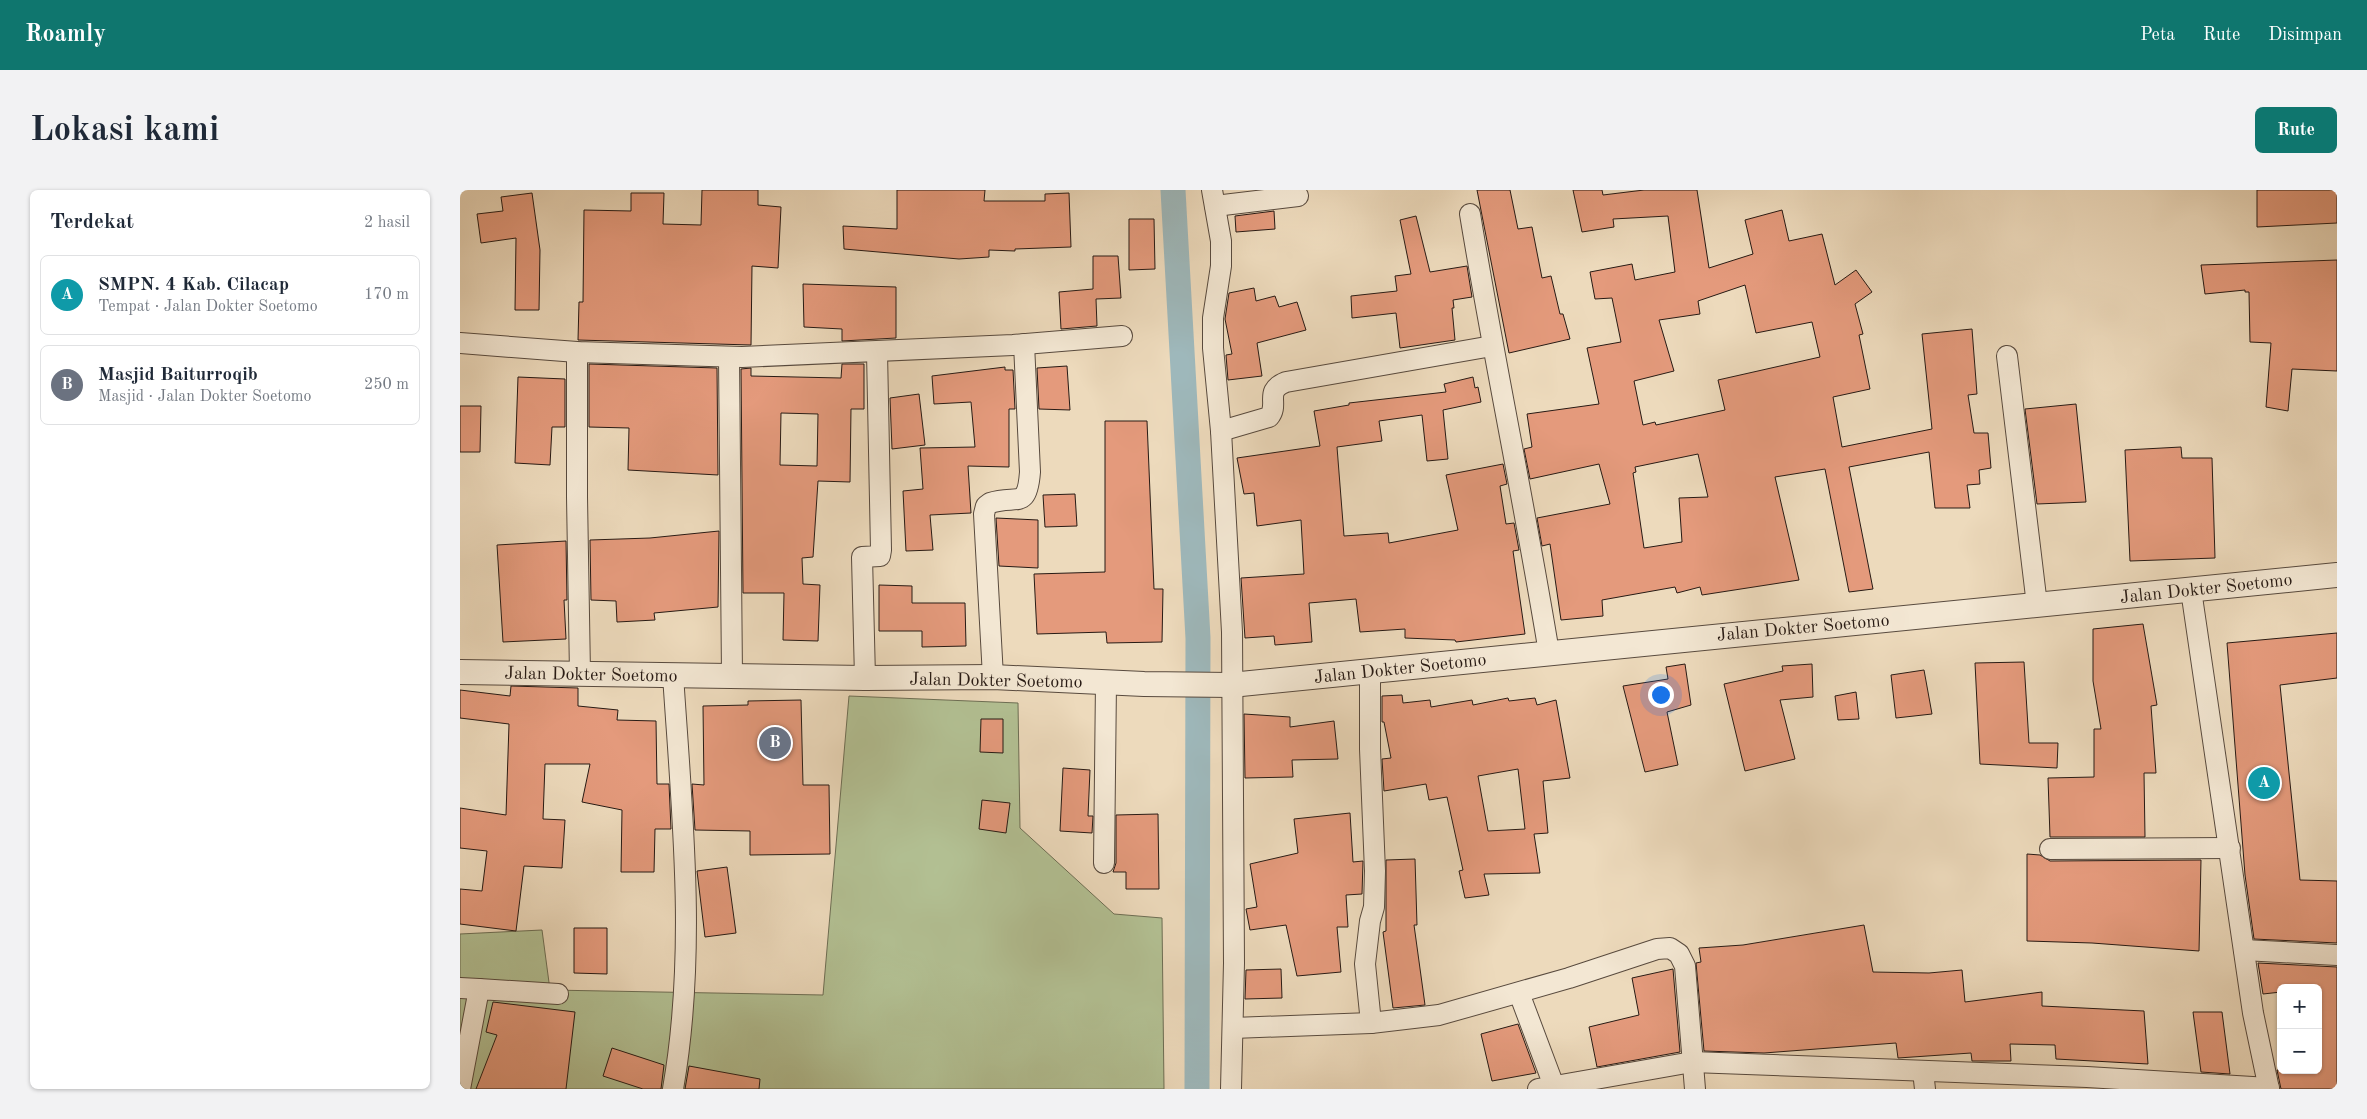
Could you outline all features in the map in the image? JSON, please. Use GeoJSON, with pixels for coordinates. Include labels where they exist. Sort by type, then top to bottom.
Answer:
{"type":"FeatureCollection","features":[{"type":"Feature","properties":{"kind":"street"},"geometry":{"type":"LineString","coordinates":[[1231,1089],[1233,1028],[1230,566],[1221,431],[1213,348],[1213,318],[1221,266],[1220,241],[1214,198],[1298,196]]}},
{"type":"Feature","properties":{"kind":"street"},"geometry":{"type":"LineString","coordinates":[[1470,214],[1492,346],[1529,527],[1549,653]]}},
{"type":"Feature","properties":{"kind":"street"},"geometry":{"type":"LineString","coordinates":[[460,343],[577,352],[728,357],[876,352],[1024,344],[1122,336]]}},
{"type":"Feature","properties":{"kind":"street"},"geometry":{"type":"LineString","coordinates":[[993,677],[984,514],[986,506],[990,503],[1020,499],[1027,494],[1029,488],[1030,472],[1024,344]]}},
{"type":"Feature","properties":{"kind":"street"},"geometry":{"type":"LineString","coordinates":[[1221,431],[1269,417],[1273,412],[1274,391],[1278,385],[1286,382],[1492,346]]}},
{"type":"Feature","properties":{"kind":"street"},"geometry":{"type":"LineString","coordinates":[[577,352],[580,674]]}},
{"type":"Feature","properties":{"kind":"street"},"geometry":{"type":"LineString","coordinates":[[865,678],[862,557],[880,556],[881,550],[876,352]]}},
{"type":"Feature","properties":{"kind":"street"},"geometry":{"type":"LineString","coordinates":[[2007,356],[2037,605]]}},
{"type":"Feature","properties":{"kind":"street"},"geometry":{"type":"LineString","coordinates":[[728,357],[732,675]]}},
{"type":"Feature","properties":{"kind":"street","name":"Jalan Dokter Soetomo"},"geometry":{"type":"LineString","coordinates":[[460,672],[865,678],[993,677],[1144,684],[1231,685],[2337,575]]}},
{"type":"Feature","properties":{"kind":"street"},"geometry":{"type":"LineString","coordinates":[[1519,993],[1546,1087],[1692,1062],[1924,1080],[2088,1077],[2269,1088],[2244,950],[2191,590]]}},
{"type":"Feature","properties":{"kind":"street"},"geometry":{"type":"LineString","coordinates":[[1370,671],[1370,749],[1375,871],[1374,907],[1370,921],[1365,964],[1371,1023]]}},
{"type":"Feature","properties":{"kind":"street"},"geometry":{"type":"LineString","coordinates":[[673,675],[687,893],[681,1046],[673,1089]]}},
{"type":"Feature","properties":{"kind":"street"},"geometry":{"type":"LineString","coordinates":[[1104,863],[1106,682]]}},
{"type":"Feature","properties":{"kind":"street"},"geometry":{"type":"LineString","coordinates":[[2050,849],[2230,848]]}},
{"type":"Feature","properties":{"kind":"street"},"geometry":{"type":"LineString","coordinates":[[1233,1028],[1371,1023],[1439,1015],[1519,993],[1657,949],[1670,948],[1679,954],[1685,966],[1695,1089]]}},
{"type":"Feature","properties":{"kind":"street"},"geometry":{"type":"LineString","coordinates":[[2244,950],[2337,955]]}},
{"type":"Feature","properties":{"kind":"street"},"geometry":{"type":"LineString","coordinates":[[460,1089],[469,988],[558,994]]}},
{"type":"Feature","properties":{"kind":"green space"},"geometry":{"type":"Polygon","coordinates":[[[849,696],[1018,703],[1020,828],[1114,914],[1162,918],[1164,1089],[460,1089],[460,934],[542,930],[550,990],[823,995],[849,696]]]}},
{"type":"Feature","properties":{"kind":"building"},"geometry":{"type":"Polygon","coordinates":[[[702,190],[758,190],[758,205],[781,207],[778,268],[752,266],[751,345],[578,340],[579,302],[583,302],[584,210],[631,211],[631,193],[664,193],[663,224],[701,225],[702,190]]]}},
{"type":"Feature","properties":{"kind":"building"},"geometry":{"type":"Polygon","coordinates":[[[897,190],[985,190],[984,201],[1045,201],[1045,194],[1069,193],[1071,247],[1015,249],[1015,251],[989,250],[989,257],[959,259],[844,249],[843,226],[897,229],[897,190]]]}},
{"type":"Feature","properties":{"kind":"building"},"geometry":{"type":"Polygon","coordinates":[[[1477,190],[1510,190],[1518,229],[1532,227],[1542,278],[1551,276],[1560,314],[1563,314],[1570,339],[1509,353],[1477,190]]]}},
{"type":"Feature","properties":{"kind":"building"},"geometry":{"type":"Polygon","coordinates":[[[1573,190],[1602,190],[1603,195],[1644,190],[1697,190],[1709,268],[1753,254],[1745,220],[1782,210],[1789,241],[1822,234],[1835,285],[1856,270],[1872,292],[1855,304],[1863,334],[1859,335],[1870,389],[1833,397],[1842,447],[1932,429],[1922,334],[1972,329],[1977,394],[1968,395],[1974,433],[1988,433],[1991,468],[1979,470],[1980,484],[1967,485],[1970,508],[1935,508],[1929,452],[1849,467],[1873,589],[1849,592],[1825,469],[1775,477],[1799,580],[1702,595],[1700,587],[1677,593],[1675,587],[1602,600],[1603,616],[1561,620],[1550,544],[1542,546],[1537,518],[1610,504],[1599,464],[1530,479],[1524,449],[1532,447],[1527,414],[1599,404],[1587,348],[1621,342],[1612,298],[1595,299],[1590,272],[1632,264],[1635,280],[1675,272],[1668,216],[1613,219],[1614,227],[1582,232],[1573,190]],[[1745,285],[1698,301],[1700,314],[1659,320],[1674,371],[1634,381],[1643,425],[1655,422],[1656,425],[1725,410],[1718,380],[1820,357],[1812,322],[1756,333],[1745,285]],[[1698,454],[1635,467],[1636,472],[1633,473],[1644,548],[1682,542],[1679,498],[1708,497],[1698,454]]]}},
{"type":"Feature","properties":{"kind":"building"},"geometry":{"type":"Polygon","coordinates":[[[2257,190],[2337,190],[2337,223],[2257,227],[2257,190]]]}},
{"type":"Feature","properties":{"kind":"building"},"geometry":{"type":"Polygon","coordinates":[[[532,193],[540,250],[539,310],[515,310],[516,238],[481,243],[477,214],[503,211],[501,197],[532,193]]]}},
{"type":"Feature","properties":{"kind":"building"},"geometry":{"type":"Polygon","coordinates":[[[1274,211],[1275,229],[1236,232],[1235,216],[1274,211]]]}},
{"type":"Feature","properties":{"kind":"building"},"geometry":{"type":"Polygon","coordinates":[[[1416,216],[1430,272],[1467,266],[1472,297],[1453,300],[1455,340],[1400,348],[1396,313],[1352,318],[1351,296],[1397,291],[1395,276],[1411,274],[1400,220],[1416,216]]]}},
{"type":"Feature","properties":{"kind":"building"},"geometry":{"type":"Polygon","coordinates":[[[1129,219],[1154,219],[1155,269],[1129,270],[1129,219]]]}},
{"type":"Feature","properties":{"kind":"building"},"geometry":{"type":"Polygon","coordinates":[[[1093,256],[1118,256],[1121,298],[1096,299],[1097,326],[1061,329],[1059,292],[1093,289],[1093,256]]]}},
{"type":"Feature","properties":{"kind":"building"},"geometry":{"type":"Polygon","coordinates":[[[2337,260],[2337,371],[2292,369],[2288,411],[2266,407],[2271,343],[2250,342],[2249,292],[2245,292],[2245,290],[2205,294],[2201,265],[2337,260]]]}},
{"type":"Feature","properties":{"kind":"building"},"geometry":{"type":"Polygon","coordinates":[[[803,284],[896,287],[896,338],[842,341],[842,329],[804,327],[803,284]]]}},
{"type":"Feature","properties":{"kind":"building"},"geometry":{"type":"Polygon","coordinates":[[[1254,288],[1256,301],[1275,296],[1279,307],[1297,302],[1306,330],[1257,343],[1262,376],[1228,380],[1226,355],[1232,354],[1225,319],[1229,293],[1254,288]]]}},
{"type":"Feature","properties":{"kind":"building"},"geometry":{"type":"Polygon","coordinates":[[[589,364],[717,368],[718,475],[628,470],[629,428],[589,427],[589,364]]]}},
{"type":"Feature","properties":{"kind":"building"},"geometry":{"type":"Polygon","coordinates":[[[842,364],[864,364],[864,409],[851,409],[850,482],[818,481],[813,557],[802,558],[803,584],[820,585],[818,641],[783,640],[784,593],[743,593],[741,369],[751,368],[751,376],[841,378],[842,364]],[[781,413],[780,465],[817,466],[818,414],[781,413]]]}},
{"type":"Feature","properties":{"kind":"building"},"geometry":{"type":"Polygon","coordinates":[[[1067,366],[1070,410],[1039,409],[1037,368],[1067,366]]]}},
{"type":"Feature","properties":{"kind":"building"},"geometry":{"type":"Polygon","coordinates":[[[1005,367],[1005,370],[1013,370],[1015,409],[1009,409],[1009,467],[968,466],[971,513],[930,515],[933,550],[906,551],[903,491],[923,489],[920,448],[975,447],[971,402],[934,404],[932,376],[1005,367]]]}},
{"type":"Feature","properties":{"kind":"building"},"geometry":{"type":"Polygon","coordinates":[[[518,377],[565,379],[565,427],[552,427],[550,465],[515,463],[518,377]]]}},
{"type":"Feature","properties":{"kind":"building"},"geometry":{"type":"Polygon","coordinates":[[[1473,377],[1475,388],[1478,387],[1481,402],[1443,410],[1448,459],[1427,461],[1422,415],[1379,421],[1382,441],[1337,447],[1344,536],[1388,533],[1389,543],[1458,530],[1446,475],[1503,464],[1507,484],[1500,486],[1506,524],[1514,523],[1519,550],[1513,551],[1525,634],[1456,642],[1455,640],[1405,638],[1405,629],[1360,632],[1356,599],[1309,603],[1312,642],[1275,645],[1274,636],[1245,638],[1241,578],[1304,574],[1301,520],[1257,526],[1254,493],[1244,494],[1237,458],[1320,446],[1314,411],[1349,405],[1349,403],[1446,392],[1444,384],[1473,377]]]}},
{"type":"Feature","properties":{"kind":"building"},"geometry":{"type":"Polygon","coordinates":[[[919,394],[925,445],[892,449],[890,398],[919,394]]]}},
{"type":"Feature","properties":{"kind":"building"},"geometry":{"type":"Polygon","coordinates":[[[2076,404],[2086,502],[2037,504],[2025,409],[2076,404]]]}},
{"type":"Feature","properties":{"kind":"building"},"geometry":{"type":"Polygon","coordinates":[[[460,406],[481,406],[480,452],[460,452],[460,406]]]}},
{"type":"Feature","properties":{"kind":"building"},"geometry":{"type":"Polygon","coordinates":[[[1105,421],[1147,421],[1154,589],[1163,589],[1162,642],[1107,643],[1106,632],[1037,634],[1034,574],[1105,572],[1105,421]]]}},
{"type":"Feature","properties":{"kind":"building"},"geometry":{"type":"Polygon","coordinates":[[[2181,447],[2182,458],[2212,458],[2215,558],[2130,561],[2125,450],[2181,447]]]}},
{"type":"Feature","properties":{"kind":"building"},"geometry":{"type":"Polygon","coordinates":[[[1075,494],[1077,526],[1045,527],[1043,495],[1075,494]]]}},
{"type":"Feature","properties":{"kind":"building"},"geometry":{"type":"Polygon","coordinates":[[[996,518],[1038,520],[1038,568],[999,566],[996,518]]]}},
{"type":"Feature","properties":{"kind":"building"},"geometry":{"type":"Polygon","coordinates":[[[719,531],[718,607],[654,613],[655,620],[617,622],[616,601],[591,600],[590,540],[650,538],[719,531]]]}},
{"type":"Feature","properties":{"kind":"building"},"geometry":{"type":"Polygon","coordinates":[[[566,541],[567,600],[564,600],[566,639],[503,642],[497,545],[566,541]]]}},
{"type":"Feature","properties":{"kind":"building"},"geometry":{"type":"Polygon","coordinates":[[[879,585],[912,586],[912,603],[965,603],[966,646],[922,647],[922,631],[879,631],[879,585]]]}},
{"type":"Feature","properties":{"kind":"building"},"geometry":{"type":"Polygon","coordinates":[[[2143,624],[2157,705],[2151,706],[2156,773],[2144,773],[2145,837],[2050,837],[2048,778],[2094,777],[2094,729],[2101,729],[2093,681],[2093,629],[2143,624]]]}},
{"type":"Feature","properties":{"kind":"building"},"geometry":{"type":"Polygon","coordinates":[[[2337,633],[2337,678],[2280,685],[2300,880],[2337,881],[2337,943],[2254,939],[2245,875],[2227,643],[2337,633]]]}},
{"type":"Feature","properties":{"kind":"building"},"geometry":{"type":"Polygon","coordinates":[[[2024,662],[2029,743],[2058,743],[2057,768],[1980,764],[1975,663],[2024,662]]]}},
{"type":"Feature","properties":{"kind":"building"},"geometry":{"type":"Polygon","coordinates":[[[1685,664],[1691,705],[1667,712],[1678,765],[1645,772],[1623,686],[1668,679],[1666,667],[1685,664]]]}},
{"type":"Feature","properties":{"kind":"building"},"geometry":{"type":"Polygon","coordinates":[[[1812,664],[1813,697],[1780,700],[1795,759],[1745,771],[1724,684],[1783,671],[1782,666],[1812,664]]]}},
{"type":"Feature","properties":{"kind":"building"},"geometry":{"type":"Polygon","coordinates":[[[1924,670],[1932,714],[1896,718],[1891,675],[1924,670]]]}},
{"type":"Feature","properties":{"kind":"building"},"geometry":{"type":"Polygon","coordinates":[[[511,686],[578,688],[578,706],[618,710],[617,720],[656,721],[657,784],[669,784],[671,829],[655,829],[654,872],[621,872],[622,810],[582,802],[590,764],[545,764],[543,819],[565,820],[562,868],[524,866],[516,931],[460,924],[460,889],[482,891],[487,851],[460,848],[460,808],[506,815],[509,724],[460,718],[460,690],[510,696],[511,686]]]}},
{"type":"Feature","properties":{"kind":"building"},"geometry":{"type":"Polygon","coordinates":[[[1856,692],[1859,719],[1838,720],[1835,696],[1856,692]]]}},
{"type":"Feature","properties":{"kind":"building"},"geometry":{"type":"Polygon","coordinates":[[[1402,695],[1403,703],[1430,700],[1431,707],[1472,700],[1473,705],[1508,698],[1509,701],[1535,698],[1537,705],[1556,700],[1570,778],[1543,781],[1548,833],[1534,834],[1540,873],[1484,874],[1489,895],[1465,898],[1459,871],[1463,870],[1447,797],[1429,800],[1426,784],[1384,791],[1382,759],[1391,758],[1384,722],[1382,722],[1382,696],[1402,695]],[[1518,769],[1478,776],[1488,831],[1525,829],[1518,769]]]}},
{"type":"Feature","properties":{"kind":"building"},"geometry":{"type":"Polygon","coordinates":[[[801,700],[803,785],[829,785],[830,854],[750,855],[750,831],[695,830],[692,784],[704,785],[703,706],[748,705],[748,701],[801,700]]]}},
{"type":"Feature","properties":{"kind":"building"},"geometry":{"type":"Polygon","coordinates":[[[1244,714],[1290,717],[1290,727],[1334,721],[1338,759],[1292,760],[1293,777],[1245,778],[1244,714]]]}},
{"type":"Feature","properties":{"kind":"building"},"geometry":{"type":"Polygon","coordinates":[[[981,719],[1003,719],[1003,753],[980,752],[981,719]]]}},
{"type":"Feature","properties":{"kind":"building"},"geometry":{"type":"Polygon","coordinates":[[[1063,768],[1090,770],[1088,816],[1093,816],[1092,833],[1060,831],[1063,768]]]}},
{"type":"Feature","properties":{"kind":"building"},"geometry":{"type":"Polygon","coordinates":[[[982,800],[1010,803],[1006,833],[979,829],[982,800]]]}},
{"type":"Feature","properties":{"kind":"building"},"geometry":{"type":"Polygon","coordinates":[[[1350,813],[1353,862],[1363,861],[1362,894],[1346,895],[1348,927],[1337,927],[1341,972],[1297,976],[1286,925],[1250,930],[1246,909],[1257,907],[1250,864],[1298,853],[1294,819],[1350,813]]]}},
{"type":"Feature","properties":{"kind":"building"},"geometry":{"type":"Polygon","coordinates":[[[1158,814],[1159,889],[1126,889],[1126,872],[1113,872],[1116,863],[1116,815],[1158,814]]]}},
{"type":"Feature","properties":{"kind":"building"},"geometry":{"type":"Polygon","coordinates":[[[2027,854],[2040,855],[2050,861],[2201,860],[2199,951],[2092,943],[2027,941],[2027,854]]]}},
{"type":"Feature","properties":{"kind":"building"},"geometry":{"type":"Polygon","coordinates":[[[1415,859],[1417,925],[1414,925],[1425,1005],[1393,1008],[1383,932],[1386,931],[1386,860],[1415,859]]]}},
{"type":"Feature","properties":{"kind":"building"},"geometry":{"type":"Polygon","coordinates":[[[727,867],[736,933],[705,937],[697,871],[727,867]]]}},
{"type":"Feature","properties":{"kind":"building"},"geometry":{"type":"Polygon","coordinates":[[[1864,925],[1873,972],[1929,973],[1962,970],[1965,1002],[2042,992],[2042,1006],[2144,1011],[2148,1064],[2056,1059],[2055,1045],[2010,1044],[2011,1061],[1972,1061],[1971,1053],[1898,1058],[1896,1043],[1764,1053],[1704,1051],[1696,963],[1701,962],[1699,948],[1743,945],[1864,925]]]}},
{"type":"Feature","properties":{"kind":"building"},"geometry":{"type":"Polygon","coordinates":[[[574,928],[607,928],[607,974],[574,973],[574,928]]]}},
{"type":"Feature","properties":{"kind":"building"},"geometry":{"type":"Polygon","coordinates":[[[2258,963],[2337,967],[2337,1089],[2281,1089],[2278,1074],[2322,1074],[2322,984],[2277,984],[2277,992],[2263,994],[2258,963]]]}},
{"type":"Feature","properties":{"kind":"building"},"geometry":{"type":"Polygon","coordinates":[[[1281,969],[1282,998],[1245,999],[1246,970],[1281,969]]]}},
{"type":"Feature","properties":{"kind":"building"},"geometry":{"type":"Polygon","coordinates":[[[1673,969],[1680,1052],[1597,1067],[1589,1027],[1639,1015],[1632,978],[1673,969]]]}},
{"type":"Feature","properties":{"kind":"building"},"geometry":{"type":"Polygon","coordinates":[[[493,1002],[575,1012],[566,1089],[476,1089],[497,1035],[486,1032],[493,1002]]]}},
{"type":"Feature","properties":{"kind":"building"},"geometry":{"type":"Polygon","coordinates":[[[2193,1012],[2222,1012],[2230,1074],[2201,1072],[2193,1012]]]}},
{"type":"Feature","properties":{"kind":"building"},"geometry":{"type":"Polygon","coordinates":[[[1518,1024],[1536,1073],[1492,1081],[1481,1034],[1518,1024]]]}},
{"type":"Feature","properties":{"kind":"building"},"geometry":{"type":"Polygon","coordinates":[[[612,1048],[664,1065],[661,1089],[643,1089],[603,1076],[612,1048]]]}},
{"type":"Feature","properties":{"kind":"building"},"geometry":{"type":"Polygon","coordinates":[[[689,1066],[760,1079],[759,1089],[685,1089],[689,1066]]]}},
{"type":"Feature","properties":{"kind":"waterway"},"geometry":{"type":"LineString","coordinates":[[1173,190],[1198,638],[1197,1089]]}},
{"type":"Feature","properties":{"kind":"place","name":"Masjid Baiturroqib"},"geometry":{"type":"Point","coordinates":[775,743]}},
{"type":"Feature","properties":{"kind":"place","name":"SMPN. 4 Kab. Cilacap"},"geometry":{"type":"Point","coordinates":[2264,783]}}]}
